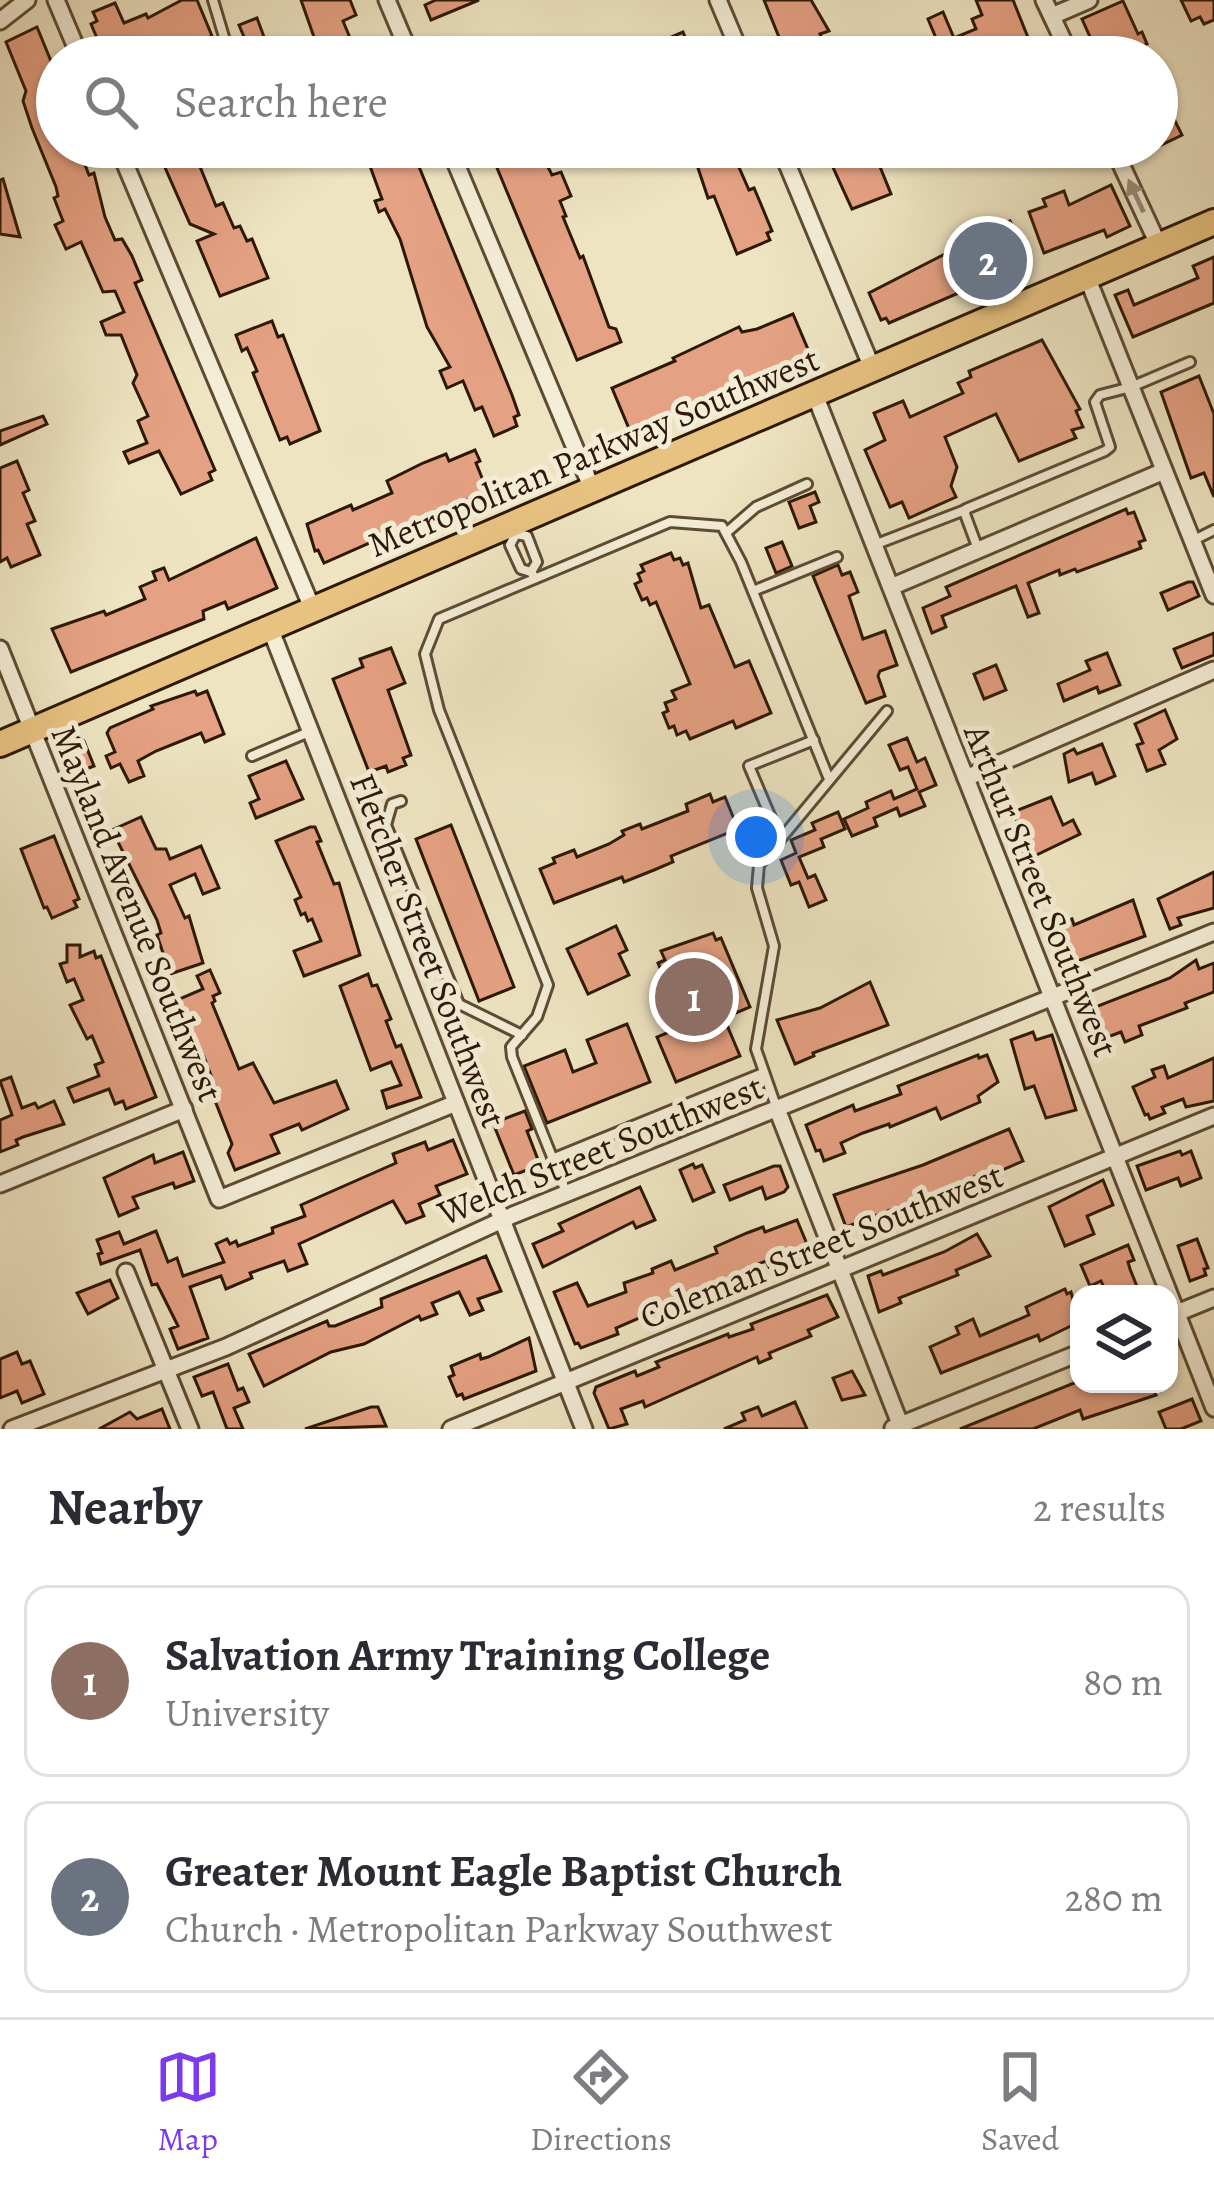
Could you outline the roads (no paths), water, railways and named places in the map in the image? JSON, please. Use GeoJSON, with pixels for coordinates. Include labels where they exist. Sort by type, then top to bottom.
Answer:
{"type":"FeatureCollection","features":[{"type":"Feature","properties":{"kind":"main road","name":"Metropolitan Parkway Southwest"},"geometry":{"type":"LineString","coordinates":[[0,744],[514,529],[593,490],[1214,222]]}},
{"type":"Feature","properties":{"kind":"street"},"geometry":{"type":"LineString","coordinates":[[0,21],[27,0]]}},
{"type":"Feature","properties":{"kind":"street"},"geometry":{"type":"LineString","coordinates":[[56,0],[71,36]]}},
{"type":"Feature","properties":{"kind":"street"},"geometry":{"type":"LineString","coordinates":[[387,0],[402,36]]}},
{"type":"Feature","properties":{"kind":"street"},"geometry":{"type":"LineString","coordinates":[[718,0],[733,36]]}},
{"type":"Feature","properties":{"kind":"street"},"geometry":{"type":"LineString","coordinates":[[1061,36],[1048,8],[1089,0]]}},
{"type":"Feature","properties":{"kind":"street"},"geometry":{"type":"LineString","coordinates":[[127,168],[313,610]]}},
{"type":"Feature","properties":{"kind":"street"},"geometry":{"type":"LineString","coordinates":[[458,168],[593,490]]}},
{"type":"Feature","properties":{"kind":"street"},"geometry":{"type":"LineString","coordinates":[[789,168],[873,370]]}},
{"type":"Feature","properties":{"kind":"street"},"geometry":{"type":"LineString","coordinates":[[1123,168],[1159,246]]}},
{"type":"Feature","properties":{"kind":"street"},"geometry":{"type":"LineString","coordinates":[[1087,277],[1214,596]]}},
{"type":"Feature","properties":{"kind":"street","name":"Arthur Street Southwest"},"geometry":{"type":"LineString","coordinates":[[815,395],[1162,1285]]}},
{"type":"Feature","properties":{"kind":"street"},"geometry":{"type":"LineString","coordinates":[[891,587],[1164,471]]}},
{"type":"Feature","properties":{"kind":"street","name":"Fletcher Street Southwest"},"geometry":{"type":"LineString","coordinates":[[270,628],[584,1429]]}},
{"type":"Feature","properties":{"kind":"street","name":"Mayland Avenue Southwest"},"geometry":{"type":"LineString","coordinates":[[0,649],[219,1199],[456,1103]]}},
{"type":"Feature","properties":{"kind":"street"},"geometry":{"type":"LineString","coordinates":[[966,778],[1214,670]]}},
{"type":"Feature","properties":{"kind":"street","name":"Welch Street Southwest"},"geometry":{"type":"LineString","coordinates":[[12,1429],[167,1370],[502,1220],[1214,932]]}},
{"type":"Feature","properties":{"kind":"street"},"geometry":{"type":"LineString","coordinates":[[0,1184],[184,1108]]}},
{"type":"Feature","properties":{"kind":"street"},"geometry":{"type":"LineString","coordinates":[[777,1109],[898,1428],[1070,1357]]}},
{"type":"Feature","properties":{"kind":"street","name":"Coleman Street Southwest"},"geometry":{"type":"LineString","coordinates":[[451,1429],[1214,1116]]}},
{"type":"Feature","properties":{"kind":"street"},"geometry":{"type":"LineString","coordinates":[[126,1273],[190,1429]]}},
{"type":"Feature","properties":{"kind":"street"},"geometry":{"type":"LineString","coordinates":[[1178,1313],[1214,1298]]}},
{"type":"Feature","properties":{"kind":"street","name":"Arthur Street Southwest"},"geometry":{"type":"LineString","coordinates":[[1178,1326],[1214,1408]]}},
{"type":"Feature","properties":{"kind":"lane"},"geometry":{"type":"LineString","coordinates":[[213,0],[222,36]]}},
{"type":"Feature","properties":{"kind":"lane"},"geometry":{"type":"LineString","coordinates":[[874,544],[1110,447],[1096,403],[1100,395],[1190,362]]}},
{"type":"Feature","properties":{"kind":"lane"},"geometry":{"type":"LineString","coordinates":[[726,533],[756,507],[807,484]]}},
{"type":"Feature","properties":{"kind":"lane"},"geometry":{"type":"LineString","coordinates":[[967,509],[978,550]]}},
{"type":"Feature","properties":{"kind":"lane"},"geometry":{"type":"LineString","coordinates":[[566,1194],[513,1065],[512,1047],[537,1018],[548,985],[439,710],[425,654],[439,619],[533,575],[670,523],[681,520],[722,526],[830,778]]}},
{"type":"Feature","properties":{"kind":"lane"},"geometry":{"type":"LineString","coordinates":[[514,529],[527,536],[537,562],[533,575],[518,564],[509,542],[514,529]]}},
{"type":"Feature","properties":{"kind":"lane"},"geometry":{"type":"LineString","coordinates":[[1192,541],[1214,530]]}},
{"type":"Feature","properties":{"kind":"lane"},"geometry":{"type":"LineString","coordinates":[[753,591],[836,557]]}},
{"type":"Feature","properties":{"kind":"lane"},"geometry":{"type":"LineString","coordinates":[[777,1109],[756,1049],[774,946],[756,876],[759,865],[887,711]]}},
{"type":"Feature","properties":{"kind":"lane"},"geometry":{"type":"LineString","coordinates":[[252,756],[311,731]]}},
{"type":"Feature","properties":{"kind":"lane"},"geometry":{"type":"LineString","coordinates":[[780,839],[749,766],[814,740]]}},
{"type":"Feature","properties":{"kind":"lane"},"geometry":{"type":"LineString","coordinates":[[401,801],[392,804],[386,825],[459,1004],[522,1035]]}},
{"type":"Feature","properties":{"kind":"lane"},"geometry":{"type":"LineString","coordinates":[[552,1159],[763,1073]]}},
{"type":"Feature","properties":{"kind":"place","name":"Greater Mount Eagle Baptist Church"},"geometry":{"type":"Point","coordinates":[988,261]}},
{"type":"Feature","properties":{"kind":"place","name":"Salvation Army Training College"},"geometry":{"type":"Point","coordinates":[694,997]}}]}
